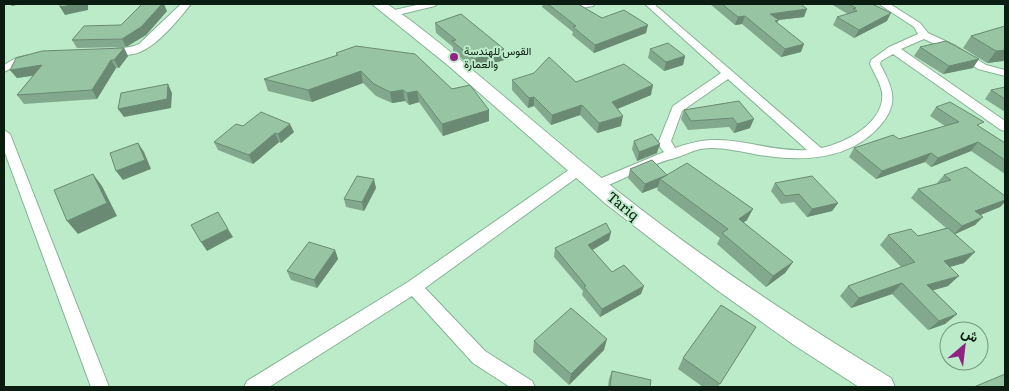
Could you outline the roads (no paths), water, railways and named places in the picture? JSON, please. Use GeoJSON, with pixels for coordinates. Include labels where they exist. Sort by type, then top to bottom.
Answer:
{"type":"FeatureCollection","features":[{"type":"Feature","properties":{"kind":"main road","name":"Tariq"},"geometry":{"type":"LineString","coordinates":[[386,9],[450,59],[578,170],[640,220],[757,306],[875,385]]}},
{"type":"Feature","properties":{"kind":"street"},"geometry":{"type":"LineString","coordinates":[[92,53],[129,52],[138,49],[149,41],[186,4]]}},
{"type":"Feature","properties":{"kind":"street"},"geometry":{"type":"LineString","coordinates":[[386,9],[432,4]]}},
{"type":"Feature","properties":{"kind":"street"},"geometry":{"type":"LineString","coordinates":[[565,4],[576,6],[590,4]]}},
{"type":"Feature","properties":{"kind":"street"},"geometry":{"type":"LineString","coordinates":[[649,4],[819,153]]}},
{"type":"Feature","properties":{"kind":"street"},"geometry":{"type":"LineString","coordinates":[[884,4],[917,25],[924,35],[982,67],[1005,73]]}},
{"type":"Feature","properties":{"kind":"street"},"geometry":{"type":"LineString","coordinates":[[597,185],[699,145],[724,142],[779,154],[800,155],[819,153],[853,143],[868,132],[881,116],[888,103],[889,92],[875,64],[880,57],[893,49],[924,35]]}},
{"type":"Feature","properties":{"kind":"street"},"geometry":{"type":"LineString","coordinates":[[893,49],[1005,127]]}},
{"type":"Feature","properties":{"kind":"street"},"geometry":{"type":"LineString","coordinates":[[4,69],[20,60],[40,56]]}},
{"type":"Feature","properties":{"kind":"street"},"geometry":{"type":"LineString","coordinates":[[674,154],[666,147],[665,141],[677,109],[729,73]]}},
{"type":"Feature","properties":{"kind":"street"},"geometry":{"type":"LineString","coordinates":[[4,134],[100,387]]}},
{"type":"Feature","properties":{"kind":"street"},"geometry":{"type":"LineString","coordinates":[[253,387],[414,287],[578,170]]}},
{"type":"Feature","properties":{"kind":"street"},"geometry":{"type":"LineString","coordinates":[[414,287],[479,357],[526,387]]}},
{"type":"Feature","properties":{"kind":"place","name":"القوس للهندسة والعمارة"},"geometry":{"type":"Point","coordinates":[454,57]}}]}
